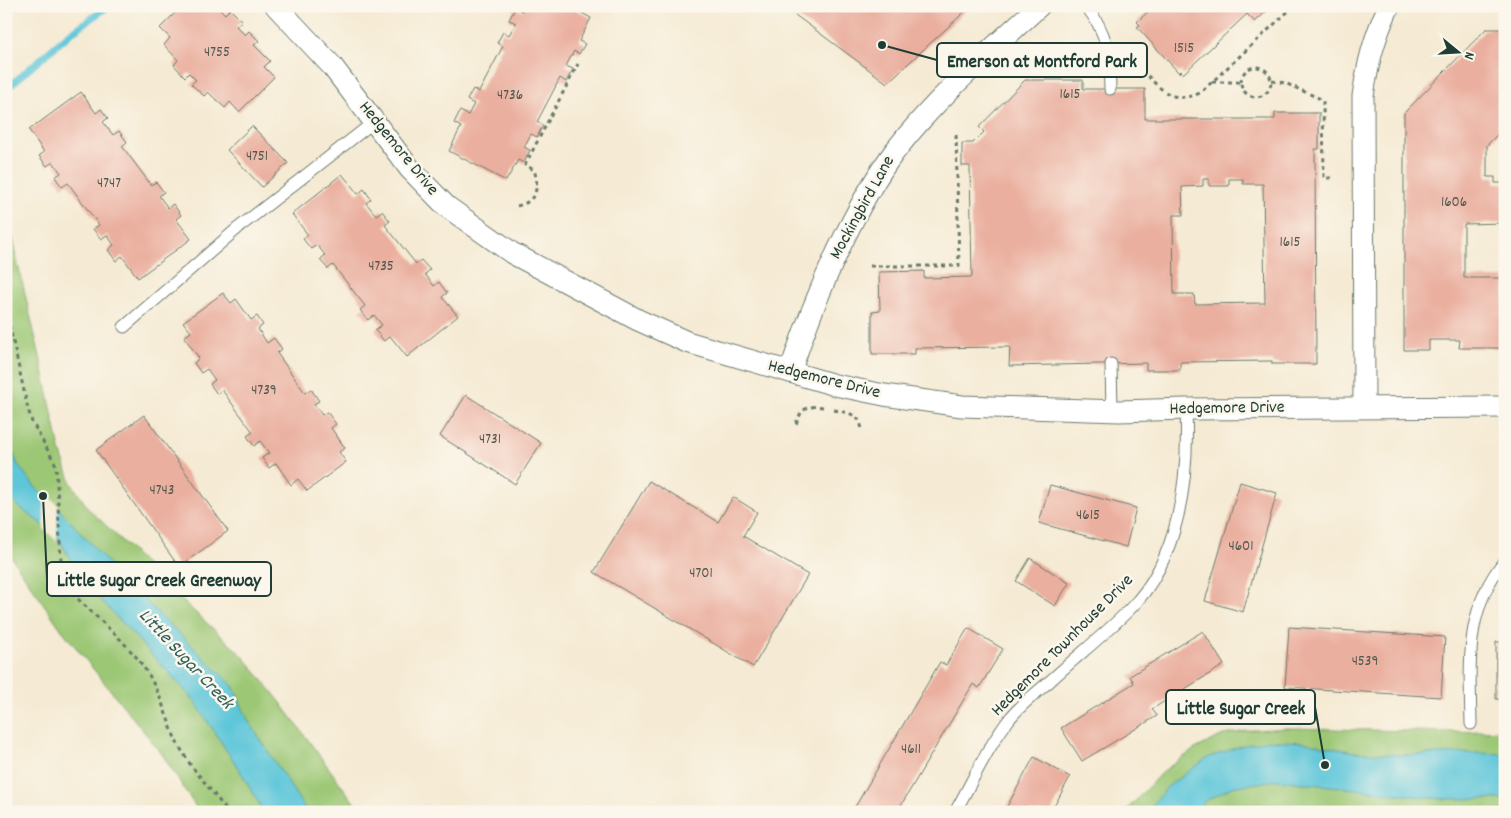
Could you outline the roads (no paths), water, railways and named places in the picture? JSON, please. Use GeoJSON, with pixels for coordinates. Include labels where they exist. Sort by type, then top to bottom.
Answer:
{"type":"FeatureCollection","features":[{"type":"Feature","properties":{"kind":"street","name":"Hedgemore Drive"},"geometry":{"type":"LineString","coordinates":[[276,6],[332,66],[410,169],[446,206],[512,253],[638,320],[725,354],[884,396],[962,406],[1112,411],[1505,407]]}},
{"type":"Feature","properties":{"kind":"street","name":"Mockingbird Lane"},"geometry":{"type":"LineString","coordinates":[[790,372],[823,282],[860,206],[894,152],[924,116],[996,45],[1040,6]]}},
{"type":"Feature","properties":{"kind":"street"},"geometry":{"type":"LineString","coordinates":[[1364,408],[1363,96],[1374,40],[1388,6]]}},
{"type":"Feature","properties":{"kind":"lane"},"geometry":{"type":"LineString","coordinates":[[1086,6],[1094,17],[1108,46],[1110,89]]}},
{"type":"Feature","properties":{"kind":"lane"},"geometry":{"type":"LineString","coordinates":[[124,326],[238,228],[374,122]]}},
{"type":"Feature","properties":{"kind":"lane"},"geometry":{"type":"LineString","coordinates":[[1111,364],[1112,411]]}},
{"type":"Feature","properties":{"kind":"lane","name":"Hedgemore Townhouse Drive"},"geometry":{"type":"LineString","coordinates":[[955,812],[996,738],[1012,716],[1128,611],[1145,593],[1157,574],[1173,530],[1182,495],[1186,468],[1186,409]]}},
{"type":"Feature","properties":{"kind":"lane"},"geometry":{"type":"LineString","coordinates":[[1471,724],[1471,639],[1491,577],[1505,560]]}},
{"type":"Feature","properties":{"kind":"water"},"geometry":{"type":"Polygon","coordinates":[[[6,426],[11,448],[18,465],[35,487],[58,508],[122,578],[233,686],[248,720],[307,812],[264,812],[193,699],[83,581],[57,536],[19,507],[6,494],[6,426]]]}},
{"type":"Feature","properties":{"kind":"water"},"geometry":{"type":"Polygon","coordinates":[[[1268,740],[1303,742],[1355,752],[1402,755],[1505,754],[1505,799],[1441,799],[1277,780],[1232,787],[1205,801],[1195,812],[1147,812],[1167,787],[1207,758],[1241,746],[1268,740]]]}},
{"type":"Feature","properties":{"kind":"waterway"},"geometry":{"type":"LineString","coordinates":[[6,89],[72,32],[109,6]]}},
{"type":"Feature","properties":{"kind":"place","name":"Emerson at Montford Park"},"geometry":{"type":"Point","coordinates":[882,45]}},
{"type":"Feature","properties":{"kind":"place","name":"Little Sugar Creek Greenway"},"geometry":{"type":"Point","coordinates":[43,496]}},
{"type":"Feature","properties":{"kind":"place","name":"Little Sugar Creek"},"geometry":{"type":"Point","coordinates":[1325,765]}}]}
